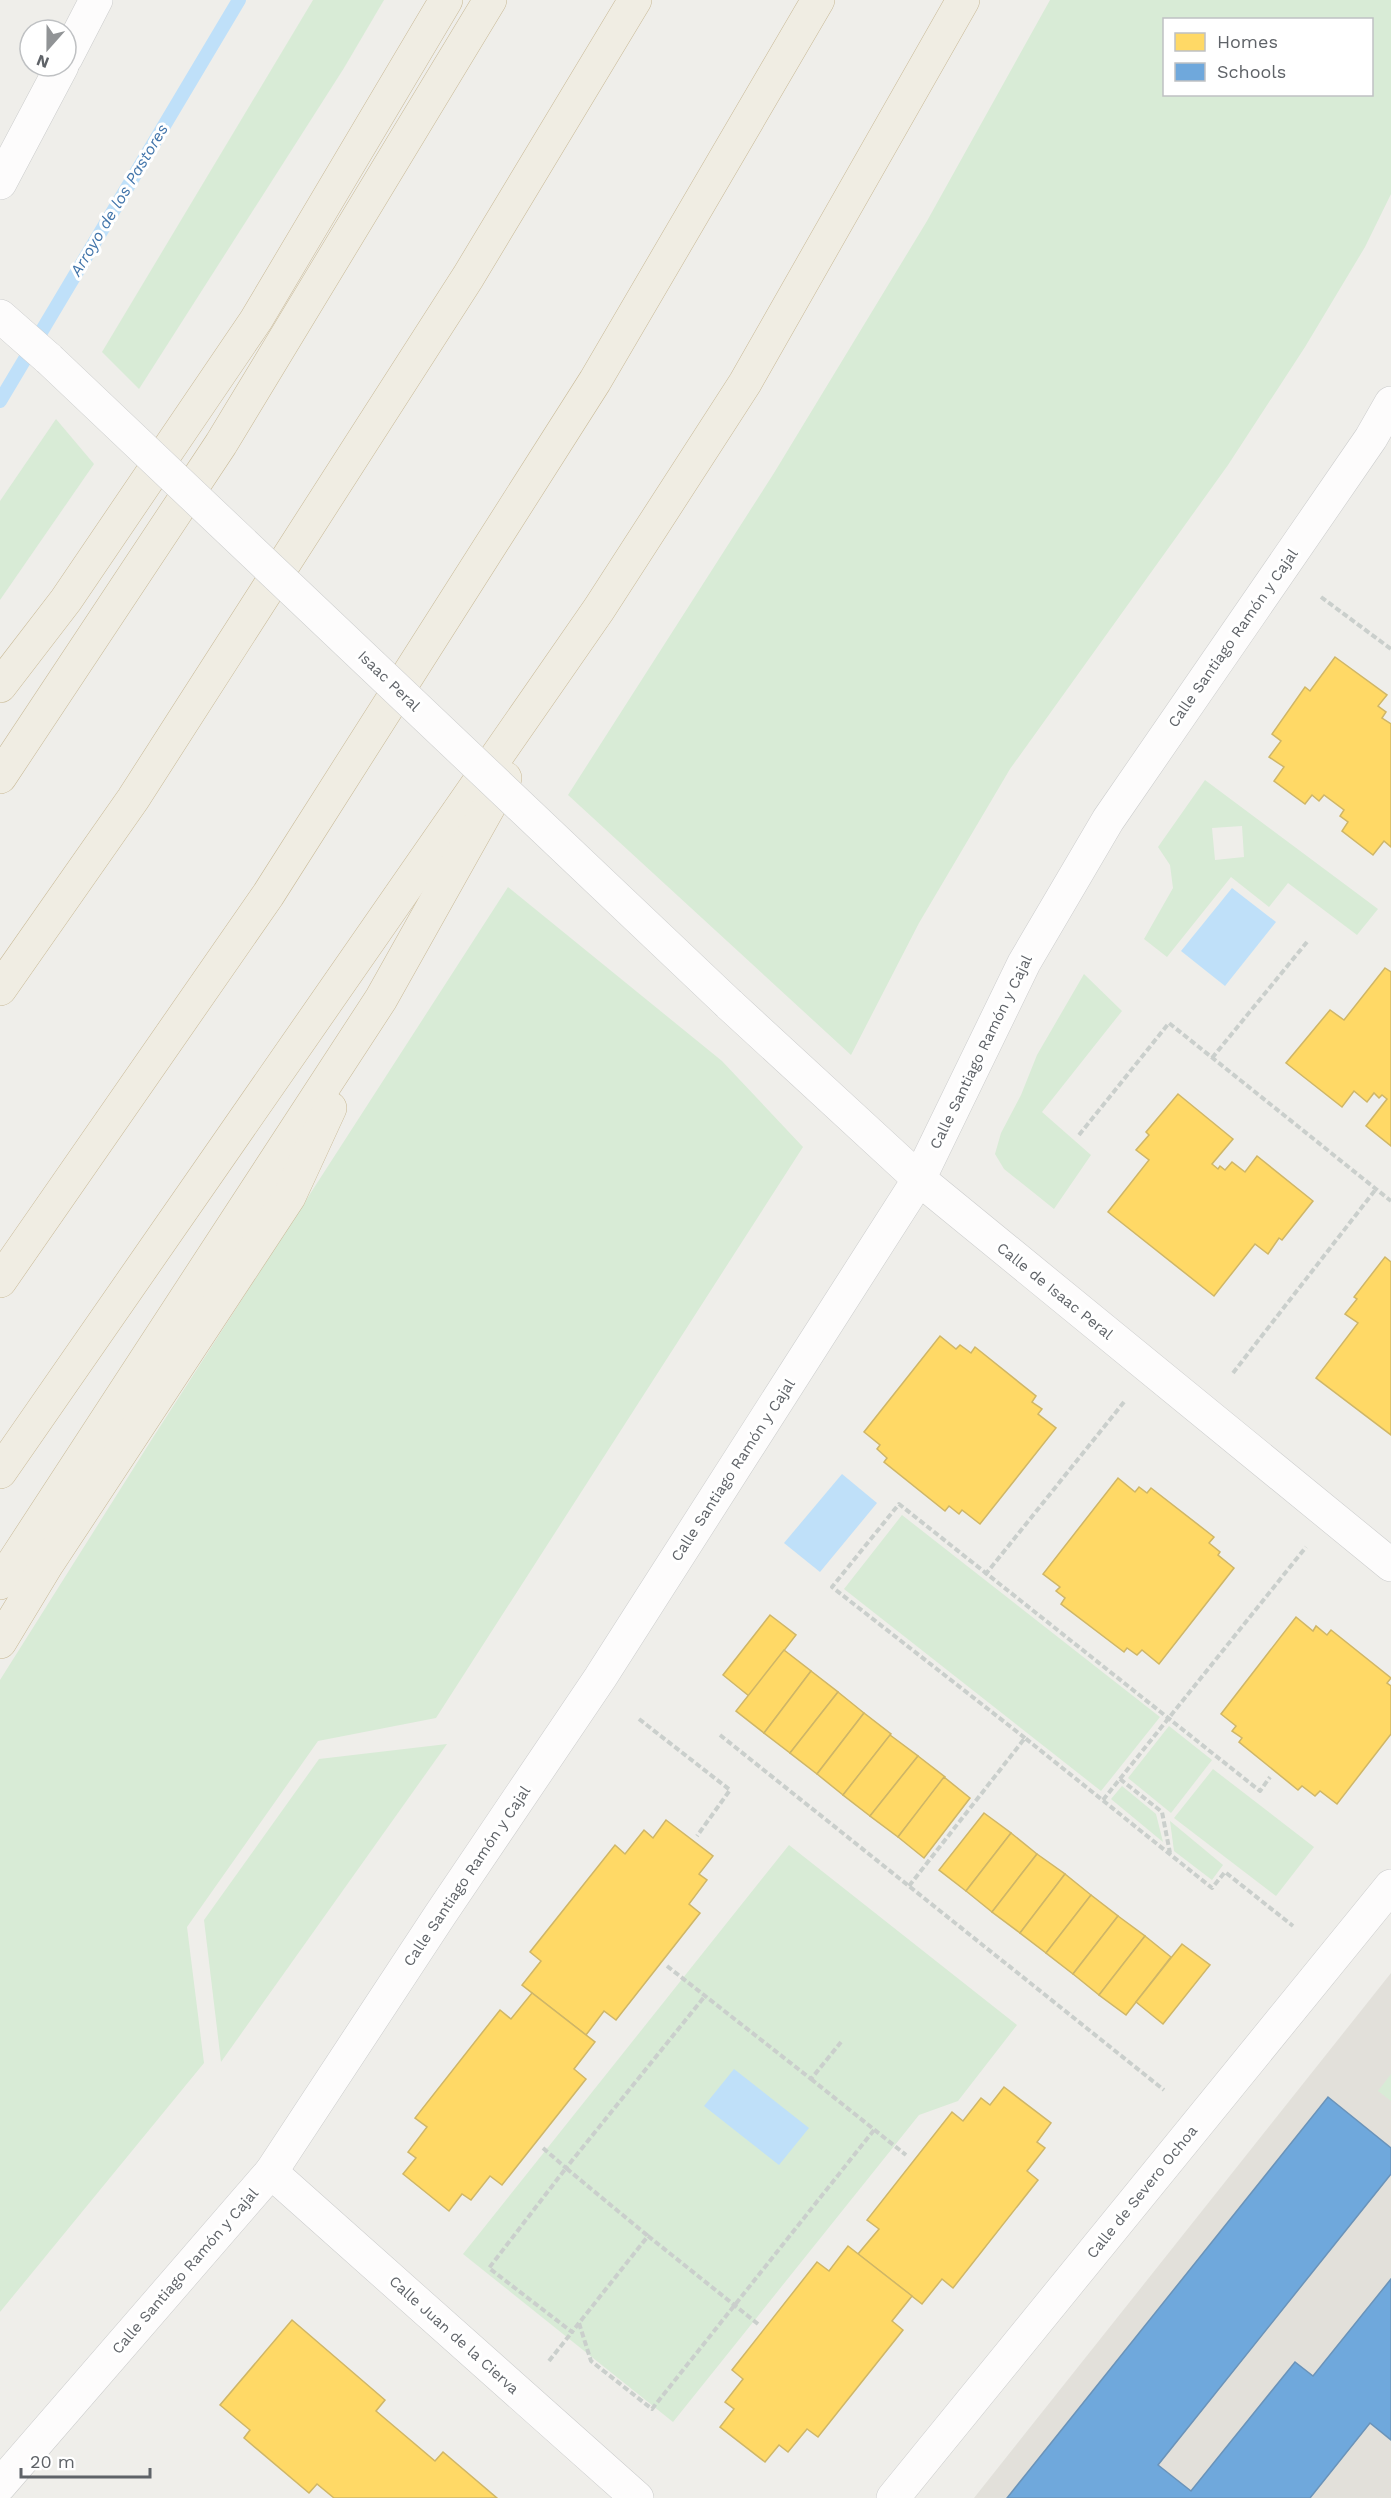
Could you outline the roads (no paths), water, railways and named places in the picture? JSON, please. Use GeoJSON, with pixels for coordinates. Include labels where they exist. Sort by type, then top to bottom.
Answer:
{"type":"FeatureCollection","features":[{"type":"Feature","properties":{"kind":"highway"},"geometry":{"type":"LineString","coordinates":[[0,686],[66,600],[256,320],[446,0]]}},
{"type":"Feature","properties":{"kind":"highway"},"geometry":{"type":"LineString","coordinates":[[0,777],[221,444],[490,0]]}},
{"type":"Feature","properties":{"kind":"highway"},"geometry":{"type":"LineString","coordinates":[[0,989],[133,799],[436,327],[635,0]]}},
{"type":"Feature","properties":{"kind":"highway"},"geometry":{"type":"LineString","coordinates":[[0,1281],[268,895],[595,381],[818,0]]}},
{"type":"Feature","properties":{"kind":"highway"},"geometry":{"type":"LineString","coordinates":[[0,1472],[599,609],[745,383],[963,0]]}},
{"type":"Feature","properties":{"kind":"highway"},"geometry":{"type":"LineString","coordinates":[[0,1583],[381,999],[599,609]]}},
{"type":"Feature","properties":{"kind":"highway"},"geometry":{"type":"LineString","coordinates":[[0,1642],[46,1566],[289,1197],[381,999]]}},
{"type":"Feature","properties":{"kind":"street"},"geometry":{"type":"LineString","coordinates":[[78,35],[96,0]]}},
{"type":"Feature","properties":{"kind":"street"},"geometry":{"type":"LineString","coordinates":[[0,183],[56,78]]}},
{"type":"Feature","properties":{"kind":"street","name":"Isaac Peral"},"geometry":{"type":"LineString","coordinates":[[0,316],[49,359],[729,1004]]}},
{"type":"Feature","properties":{"kind":"street","name":"Calle Santiago Ramón y Cajal"},"geometry":{"type":"LineString","coordinates":[[0,2485],[272,2172],[440,1915],[600,1678],[919,1179],[1024,963],[1108,820],[1371,438],[1391,403]]}},
{"type":"Feature","properties":{"kind":"street","name":"Calle de Isaac Peral"},"geometry":{"type":"LineString","coordinates":[[729,1004],[919,1179],[1391,1565]]}},
{"type":"Feature","properties":{"kind":"street","name":"Calle de Severo Ochoa"},"geometry":{"type":"LineString","coordinates":[[893,2498],[1391,1886]]}},
{"type":"Feature","properties":{"kind":"street","name":"Calle Juan de la Cierva"},"geometry":{"type":"LineString","coordinates":[[272,2172],[637,2498]]}},
{"type":"Feature","properties":{"kind":"water"},"geometry":{"type":"Polygon","coordinates":[[[1232,888],[1276,922],[1225,986],[1181,951],[1232,888]]]}},
{"type":"Feature","properties":{"kind":"water"},"geometry":{"type":"Polygon","coordinates":[[[842,1474],[877,1503],[820,1572],[784,1543],[842,1474]]]}},
{"type":"Feature","properties":{"kind":"water"},"geometry":{"type":"Polygon","coordinates":[[[734,2069],[809,2128],[779,2165],[704,2106],[734,2069]]]}},
{"type":"Feature","properties":{"kind":"waterway","name":"Arroyo de los Pastores"},"geometry":{"type":"LineString","coordinates":[[0,401],[239,0]]}}]}
